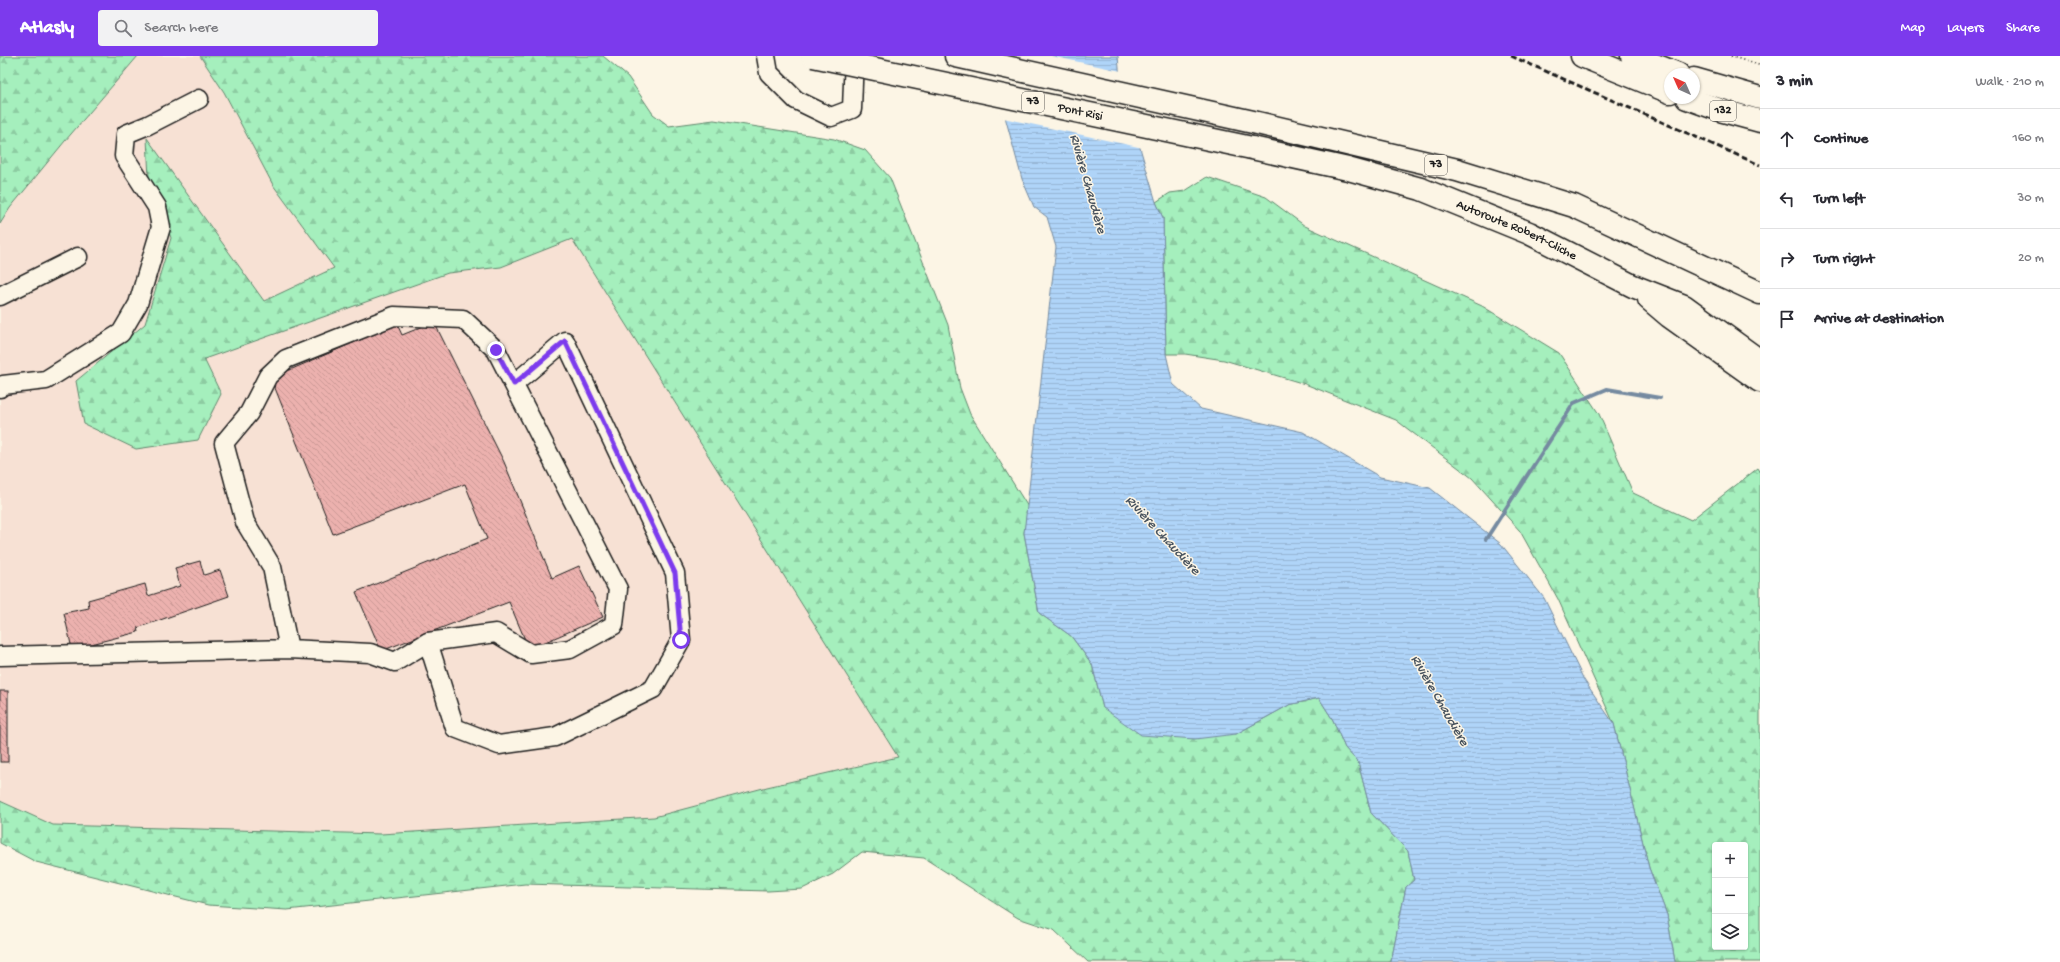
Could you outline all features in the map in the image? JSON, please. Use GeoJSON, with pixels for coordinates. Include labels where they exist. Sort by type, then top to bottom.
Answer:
{"type":"FeatureCollection","features":[{"type":"Feature","properties":{"kind":"main road","name":"Pont Risi"},"geometry":{"type":"LineString","coordinates":[[813,56],[1252,148]]}},
{"type":"Feature","properties":{"kind":"main road","name":"73"},"geometry":{"type":"LineString","coordinates":[[956,56],[1253,122],[1457,170],[1574,206],[1760,293]]}},
{"type":"Feature","properties":{"kind":"main road"},"geometry":{"type":"LineString","coordinates":[[1582,56],[1664,90]]}},
{"type":"Feature","properties":{"kind":"main road"},"geometry":{"type":"LineString","coordinates":[[1632,56],[1664,69]]}},
{"type":"Feature","properties":{"kind":"main road","name":"132"},"geometry":{"type":"LineString","coordinates":[[1700,81],[1760,98]]}},
{"type":"Feature","properties":{"kind":"main road","name":"132"},"geometry":{"type":"LineString","coordinates":[[1700,103],[1723,111],[1760,121]]}},
{"type":"Feature","properties":{"kind":"main road","name":"Autoroute Robert-Cliche"},"geometry":{"type":"LineString","coordinates":[[1252,148],[1348,169],[1421,189],[1529,233],[1633,286],[1684,306],[1760,361]]}},
{"type":"Feature","properties":{"kind":"main road"},"geometry":{"type":"LineString","coordinates":[[1633,286],[1669,316],[1760,380]]}},
{"type":"Feature","properties":{"kind":"lane"},"geometry":{"type":"LineString","coordinates":[[766,56],[769,73],[796,100],[831,116],[852,109],[854,56]]}},
{"type":"Feature","properties":{"kind":"lane"},"geometry":{"type":"LineString","coordinates":[[0,388],[3,385],[46,380],[121,333],[138,304],[161,227],[157,207],[124,156],[126,134],[148,125],[199,99]]}},
{"type":"Feature","properties":{"kind":"lane"},"geometry":{"type":"LineString","coordinates":[[0,296],[78,257]]}},
{"type":"Feature","properties":{"kind":"lane"},"geometry":{"type":"LineString","coordinates":[[0,656],[289,649],[370,653],[395,662],[428,642],[496,633],[531,654],[570,648],[614,625],[618,589],[496,350],[463,319],[394,316],[286,359],[268,376],[249,413],[224,443],[245,522],[272,567],[289,649]]}},
{"type":"Feature","properties":{"kind":"lane"},"geometry":{"type":"LineString","coordinates":[[428,642],[455,728],[499,745],[556,737],[653,689],[681,640],[675,573],[565,341],[514,384]]}},
{"type":"Feature","properties":{"kind":"path"},"geometry":{"type":"LineString","coordinates":[[1731,56],[1760,65]]}},
{"type":"Feature","properties":{"kind":"shaded area"},"geometry":{"type":"Polygon","coordinates":[[[138,56],[200,56],[224,92],[273,185],[335,268],[264,301],[147,139],[149,179],[171,238],[145,324],[76,381],[221,394],[204,359],[448,273],[501,267],[572,239],[898,757],[767,787],[654,817],[381,834],[53,825],[0,801],[0,224],[10,208],[65,141],[138,56]]]}},
{"type":"Feature","properties":{"kind":"green space"},"geometry":{"type":"Polygon","coordinates":[[[0,56],[138,56],[65,141],[10,208],[0,224],[0,56]]]}},
{"type":"Feature","properties":{"kind":"green space"},"geometry":{"type":"Polygon","coordinates":[[[200,56],[603,56],[628,77],[653,114],[669,126],[714,120],[834,139],[865,150],[890,178],[948,325],[960,388],[970,414],[1028,507],[1024,533],[1039,613],[1071,636],[1092,664],[1103,708],[1236,734],[1289,705],[1319,698],[1333,720],[1345,748],[1358,762],[1371,813],[1408,851],[1414,880],[1406,887],[1391,962],[1088,962],[1054,930],[1018,918],[924,858],[862,852],[833,874],[802,889],[768,891],[525,884],[287,910],[208,905],[36,862],[0,843],[0,801],[53,825],[381,834],[654,817],[767,787],[898,757],[572,239],[501,267],[448,273],[204,359],[221,394],[198,440],[136,449],[84,424],[76,381],[145,324],[171,238],[149,179],[147,138],[264,301],[334,268],[273,185],[224,92],[200,56]]]}},
{"type":"Feature","properties":{"kind":"green space"},"geometry":{"type":"Polygon","coordinates":[[[1207,177],[1266,197],[1305,226],[1482,306],[1559,353],[1599,414],[1633,493],[1691,520],[1758,468],[1760,471],[1760,962],[1675,962],[1667,915],[1649,868],[1614,724],[1558,599],[1520,531],[1472,478],[1396,420],[1305,384],[1224,360],[1185,354],[1166,354],[1163,218],[1156,202],[1170,193],[1185,191],[1207,177]]]}},
{"type":"Feature","properties":{"kind":"water","name":"Rivière Chaudière"},"geometry":{"type":"Polygon","coordinates":[[[976,56],[1118,56],[1120,80],[1156,202],[1163,218],[1166,354],[1173,384],[1201,409],[1303,432],[1380,477],[1430,488],[1501,544],[1544,598],[1584,680],[1614,724],[1649,868],[1667,915],[1675,962],[1391,962],[1406,887],[1414,880],[1408,851],[1371,813],[1358,762],[1345,748],[1333,720],[1319,698],[1289,705],[1236,734],[1195,739],[1141,735],[1103,708],[1092,664],[1071,636],[1039,613],[1024,533],[1056,247],[1047,217],[1034,207],[1022,179],[1004,113],[976,56]]]}},
{"type":"Feature","properties":{"kind":"pier"},"geometry":{"type":"Polygon","coordinates":[[[974,56],[1051,56],[1121,71],[1143,148],[1003,118],[986,86],[974,56]]]}},
{"type":"Feature","properties":{"kind":"building"},"geometry":{"type":"Polygon","coordinates":[[[434,322],[504,462],[552,578],[579,566],[603,617],[529,649],[509,602],[381,651],[356,592],[487,539],[465,484],[333,534],[271,378],[397,324],[402,335],[434,322]]]}},
{"type":"Feature","properties":{"kind":"building"},"geometry":{"type":"Polygon","coordinates":[[[200,561],[204,575],[220,570],[229,596],[137,628],[138,632],[72,649],[64,613],[89,608],[88,600],[145,584],[148,596],[180,586],[175,568],[200,561]]]}},
{"type":"Feature","properties":{"kind":"building"},"geometry":{"type":"Polygon","coordinates":[[[0,691],[8,691],[8,762],[0,762],[0,691]]]}},
{"type":"Feature","properties":{"kind":"waterway"},"geometry":{"type":"LineString","coordinates":[[1486,539],[1574,403],[1607,389],[1660,398]]}},
{"type":"Feature","properties":{"kind":"railway"},"geometry":{"type":"LineString","coordinates":[[1511,56],[1760,165]]}},
{"type":"Feature","properties":{"kind":"route"},"geometry":{"type":"LineString","coordinates":[[496,350],[514,384],[565,341],[675,573],[681,640]]}}]}
